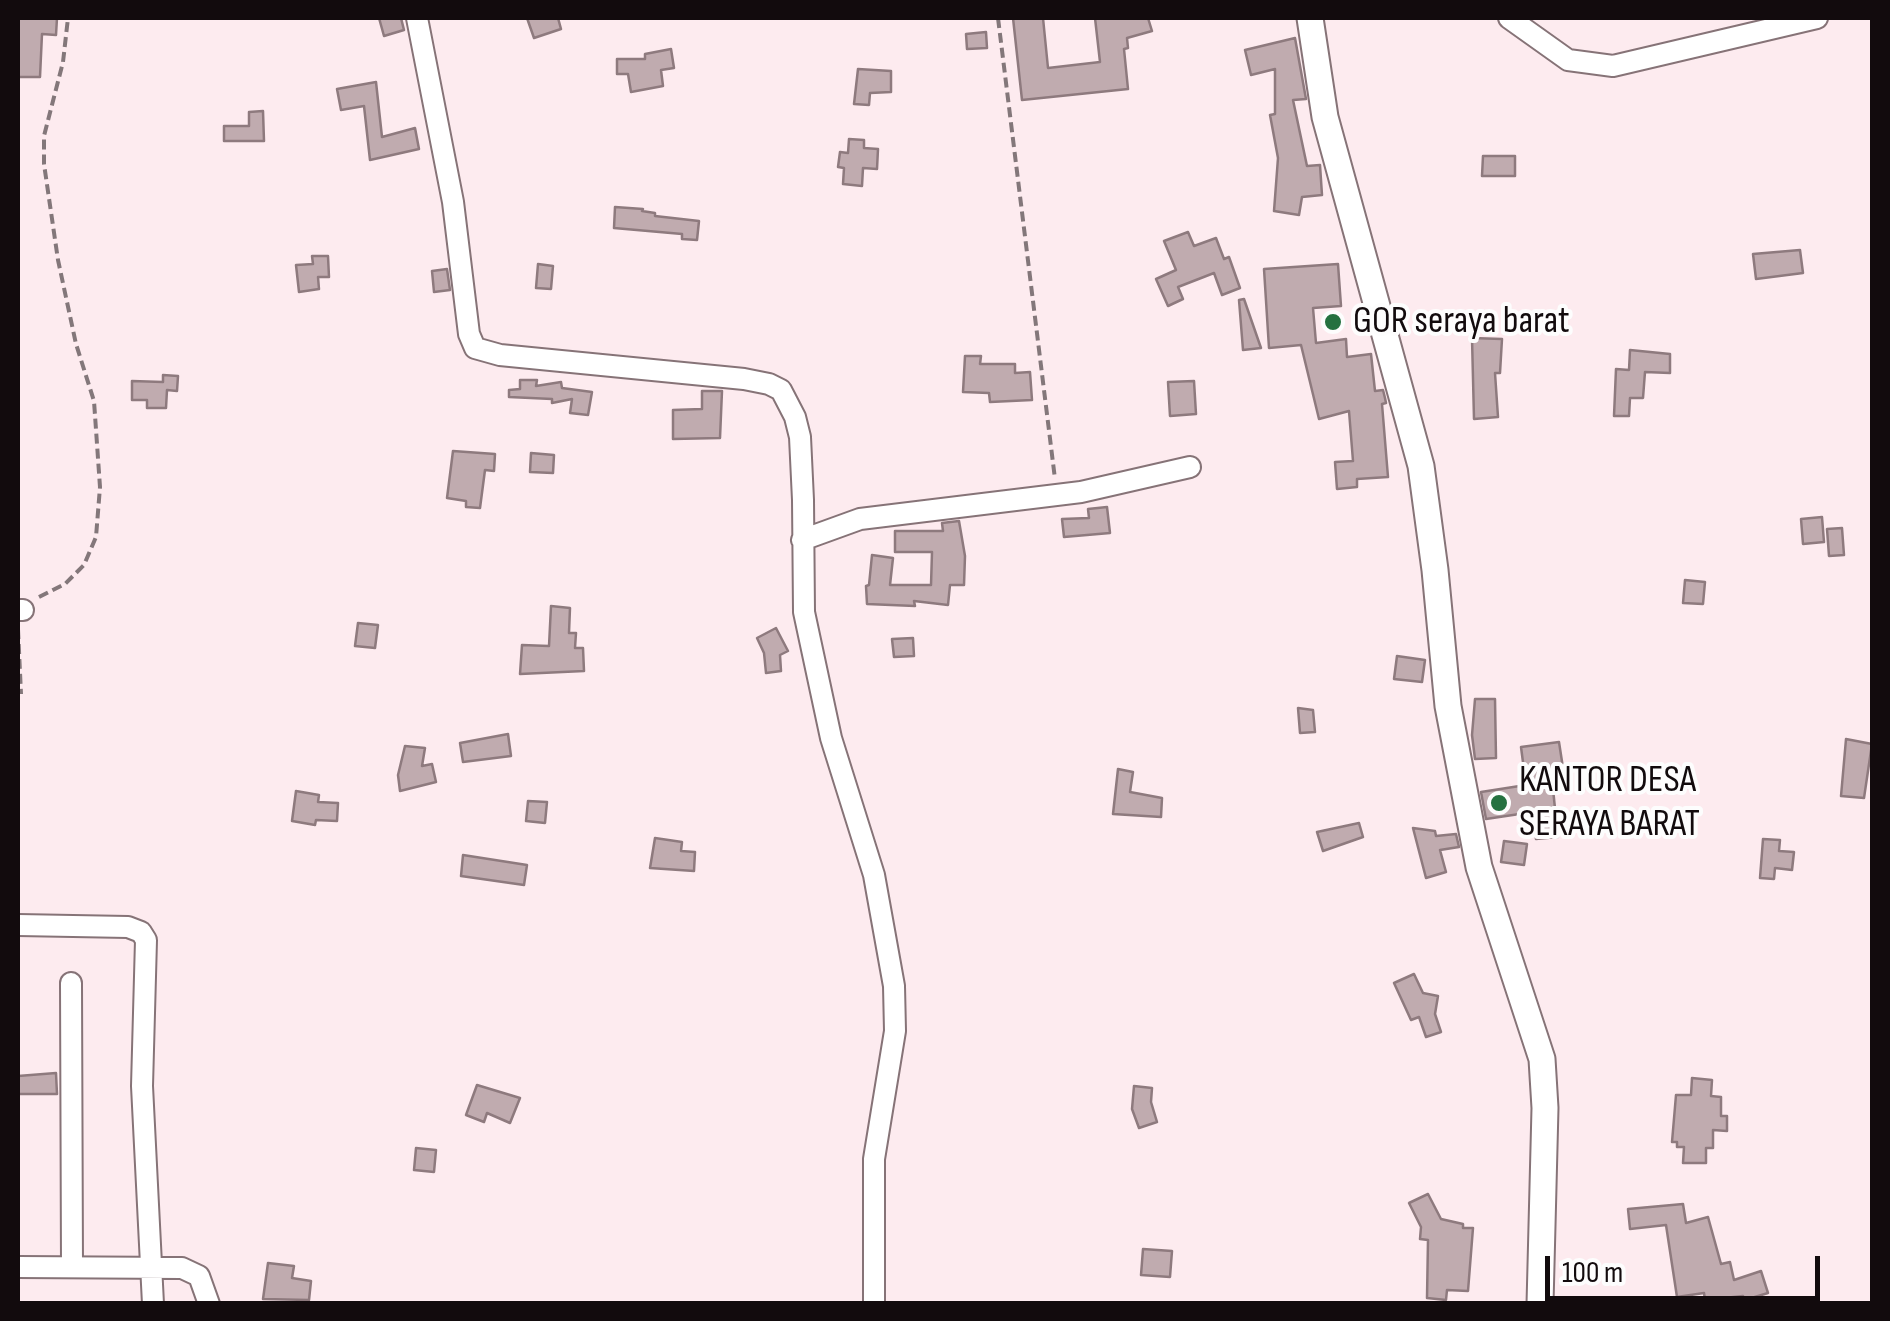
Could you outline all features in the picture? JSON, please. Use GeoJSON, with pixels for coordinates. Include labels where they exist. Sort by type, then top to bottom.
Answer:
{"type":"FeatureCollection","features":[{"type":"Feature","properties":{"kind":"street"},"geometry":{"type":"LineString","coordinates":[[417,18],[453,202],[469,334],[476,348],[500,355],[744,379],[781,390],[790,404],[800,437],[804,612],[830,738],[874,875],[894,986],[895,1031],[874,1159],[874,1304]]}},
{"type":"Feature","properties":{"kind":"street"},"geometry":{"type":"LineString","coordinates":[[1310,18],[1325,117],[1421,466],[1436,570],[1448,706],[1478,867],[1542,1059],[1546,1108],[1540,1304]]}},
{"type":"Feature","properties":{"kind":"street"},"geometry":{"type":"LineString","coordinates":[[1509,18],[1568,60],[1612,66],[1817,18]]}},
{"type":"Feature","properties":{"kind":"street"},"geometry":{"type":"LineString","coordinates":[[802,540],[860,519],[1057,495],[1190,467]]}},
{"type":"Feature","properties":{"kind":"street"},"geometry":{"type":"LineString","coordinates":[[18,924],[128,927],[141,932],[146,940],[142,1086],[153,1304]]}},
{"type":"Feature","properties":{"kind":"street"},"geometry":{"type":"LineString","coordinates":[[71,983],[72,1267]]}},
{"type":"Feature","properties":{"kind":"street"},"geometry":{"type":"LineString","coordinates":[[18,1267],[182,1268],[194,1272],[204,1284],[208,1304]]}},
{"type":"Feature","properties":{"kind":"path"},"geometry":{"type":"LineString","coordinates":[[22,694],[20,610],[65,584],[84,565],[96,536],[100,487],[94,401],[62,277],[44,164],[44,136],[63,62],[68,18]]}},
{"type":"Feature","properties":{"kind":"path"},"geometry":{"type":"LineString","coordinates":[[998,18],[1057,495]]}},
{"type":"Feature","properties":{"kind":"building"},"geometry":{"type":"Polygon","coordinates":[[[18,18],[57,18],[56,35],[42,34],[40,77],[18,77],[18,18]]]}},
{"type":"Feature","properties":{"kind":"building"},"geometry":{"type":"Polygon","coordinates":[[[379,18],[401,18],[404,30],[384,36],[379,18]]]}},
{"type":"Feature","properties":{"kind":"building"},"geometry":{"type":"Polygon","coordinates":[[[527,18],[558,18],[561,29],[534,38],[527,18]]]}},
{"type":"Feature","properties":{"kind":"building"},"geometry":{"type":"Polygon","coordinates":[[[1013,18],[1043,18],[1048,68],[1100,62],[1095,18],[1148,18],[1152,31],[1127,38],[1128,48],[1124,49],[1128,89],[1022,100],[1013,18]]]}},
{"type":"Feature","properties":{"kind":"building"},"geometry":{"type":"Polygon","coordinates":[[[986,32],[987,48],[967,49],[966,34],[986,32]]]}},
{"type":"Feature","properties":{"kind":"building"},"geometry":{"type":"Polygon","coordinates":[[[1295,38],[1306,99],[1293,100],[1307,166],[1320,165],[1322,195],[1302,197],[1299,215],[1274,211],[1278,158],[1270,115],[1275,114],[1275,69],[1251,75],[1245,50],[1295,38]]]}},
{"type":"Feature","properties":{"kind":"building"},"geometry":{"type":"Polygon","coordinates":[[[671,49],[674,68],[661,70],[663,86],[631,92],[628,74],[617,74],[617,59],[645,59],[645,54],[671,49]]]}},
{"type":"Feature","properties":{"kind":"building"},"geometry":{"type":"Polygon","coordinates":[[[858,69],[891,71],[891,92],[870,93],[869,105],[854,104],[858,69]]]}},
{"type":"Feature","properties":{"kind":"building"},"geometry":{"type":"Polygon","coordinates":[[[376,82],[382,137],[415,128],[419,149],[370,160],[364,106],[341,110],[337,89],[376,82]]]}},
{"type":"Feature","properties":{"kind":"building"},"geometry":{"type":"Polygon","coordinates":[[[263,111],[264,141],[224,141],[224,126],[249,126],[249,112],[263,111]]]}},
{"type":"Feature","properties":{"kind":"building"},"geometry":{"type":"Polygon","coordinates":[[[849,139],[864,140],[864,148],[878,149],[877,169],[863,168],[862,186],[843,184],[844,168],[838,167],[840,152],[848,153],[849,139]]]}},
{"type":"Feature","properties":{"kind":"building"},"geometry":{"type":"Polygon","coordinates":[[[1483,156],[1515,156],[1515,176],[1482,176],[1483,156]]]}},
{"type":"Feature","properties":{"kind":"building"},"geometry":{"type":"Polygon","coordinates":[[[615,207],[699,221],[697,240],[682,239],[682,234],[614,228],[615,207]]]}},
{"type":"Feature","properties":{"kind":"building"},"geometry":{"type":"Polygon","coordinates":[[[1188,232],[1194,246],[1216,238],[1224,259],[1229,257],[1240,288],[1222,295],[1214,273],[1178,287],[1183,299],[1168,306],[1156,279],[1176,270],[1164,241],[1188,232]]]}},
{"type":"Feature","properties":{"kind":"building"},"geometry":{"type":"Polygon","coordinates":[[[1800,250],[1803,273],[1756,279],[1753,254],[1800,250]]]}},
{"type":"Feature","properties":{"kind":"building"},"geometry":{"type":"Polygon","coordinates":[[[312,256],[328,256],[329,277],[318,277],[319,289],[299,292],[296,265],[313,264],[312,256]]]}},
{"type":"Feature","properties":{"kind":"building"},"geometry":{"type":"Polygon","coordinates":[[[538,264],[553,266],[551,289],[536,288],[538,264]]]}},
{"type":"Feature","properties":{"kind":"building"},"geometry":{"type":"Polygon","coordinates":[[[1338,264],[1341,306],[1313,308],[1316,343],[1346,339],[1347,357],[1371,354],[1375,391],[1383,390],[1386,403],[1382,404],[1388,477],[1357,479],[1357,487],[1337,489],[1335,462],[1353,461],[1349,411],[1319,419],[1301,345],[1269,348],[1264,269],[1338,264]]]}},
{"type":"Feature","properties":{"kind":"building"},"geometry":{"type":"Polygon","coordinates":[[[447,269],[450,290],[434,292],[432,271],[447,269]]]}},
{"type":"Feature","properties":{"kind":"building"},"geometry":{"type":"Polygon","coordinates":[[[1244,299],[1261,348],[1243,350],[1239,300],[1244,299]]]}},
{"type":"Feature","properties":{"kind":"building"},"geometry":{"type":"Polygon","coordinates":[[[1472,338],[1502,339],[1500,373],[1495,373],[1498,417],[1474,419],[1472,338]]]}},
{"type":"Feature","properties":{"kind":"building"},"geometry":{"type":"Polygon","coordinates":[[[1630,350],[1670,354],[1670,373],[1645,372],[1643,398],[1630,398],[1629,416],[1614,416],[1616,369],[1629,370],[1630,350]]]}},
{"type":"Feature","properties":{"kind":"building"},"geometry":{"type":"Polygon","coordinates":[[[965,356],[981,356],[980,364],[1015,364],[1015,373],[1030,372],[1032,400],[990,402],[989,393],[963,392],[965,356]]]}},
{"type":"Feature","properties":{"kind":"building"},"geometry":{"type":"Polygon","coordinates":[[[163,375],[178,376],[177,391],[167,390],[166,408],[147,408],[147,400],[132,400],[132,381],[163,382],[163,375]]]}},
{"type":"Feature","properties":{"kind":"building"},"geometry":{"type":"Polygon","coordinates":[[[520,380],[537,380],[536,386],[561,382],[562,388],[592,392],[588,415],[570,413],[572,399],[552,403],[552,399],[509,397],[509,390],[520,389],[520,380]]]}},
{"type":"Feature","properties":{"kind":"building"},"geometry":{"type":"Polygon","coordinates":[[[1194,381],[1196,414],[1170,416],[1168,382],[1194,381]]]}},
{"type":"Feature","properties":{"kind":"building"},"geometry":{"type":"Polygon","coordinates":[[[702,391],[722,391],[720,438],[673,439],[673,410],[702,409],[702,391]]]}},
{"type":"Feature","properties":{"kind":"building"},"geometry":{"type":"Polygon","coordinates":[[[453,451],[495,454],[494,471],[485,470],[480,508],[466,507],[466,501],[447,498],[453,451]]]}},
{"type":"Feature","properties":{"kind":"building"},"geometry":{"type":"Polygon","coordinates":[[[531,453],[554,455],[553,473],[530,472],[531,453]]]}},
{"type":"Feature","properties":{"kind":"building"},"geometry":{"type":"Polygon","coordinates":[[[1107,507],[1110,533],[1064,537],[1062,519],[1089,518],[1088,509],[1107,507]]]}},
{"type":"Feature","properties":{"kind":"building"},"geometry":{"type":"Polygon","coordinates":[[[1822,517],[1824,542],[1803,544],[1801,519],[1822,517]]]}},
{"type":"Feature","properties":{"kind":"building"},"geometry":{"type":"Polygon","coordinates":[[[959,521],[965,556],[964,585],[950,585],[948,605],[914,601],[915,606],[867,604],[872,555],[893,558],[890,585],[931,585],[932,552],[895,552],[895,531],[943,531],[942,523],[959,521]]]}},
{"type":"Feature","properties":{"kind":"building"},"geometry":{"type":"Polygon","coordinates":[[[1842,528],[1844,555],[1829,556],[1827,529],[1842,528]]]}},
{"type":"Feature","properties":{"kind":"building"},"geometry":{"type":"Polygon","coordinates":[[[1685,580],[1705,582],[1703,604],[1683,603],[1685,580]]]}},
{"type":"Feature","properties":{"kind":"building"},"geometry":{"type":"Polygon","coordinates":[[[551,606],[570,608],[569,633],[576,633],[575,648],[583,648],[584,671],[520,674],[522,645],[549,646],[551,606]]]}},
{"type":"Feature","properties":{"kind":"building"},"geometry":{"type":"Polygon","coordinates":[[[358,623],[378,625],[375,648],[355,646],[358,623]]]}},
{"type":"Feature","properties":{"kind":"building"},"geometry":{"type":"Polygon","coordinates":[[[776,628],[788,651],[780,655],[781,671],[766,673],[764,653],[757,638],[776,628]]]}},
{"type":"Feature","properties":{"kind":"building"},"geometry":{"type":"Polygon","coordinates":[[[913,638],[914,656],[894,657],[892,639],[913,638]]]}},
{"type":"Feature","properties":{"kind":"building"},"geometry":{"type":"Polygon","coordinates":[[[1397,656],[1425,660],[1422,682],[1394,679],[1397,656]]]}},
{"type":"Feature","properties":{"kind":"building"},"geometry":{"type":"Polygon","coordinates":[[[1475,699],[1495,699],[1496,758],[1475,759],[1475,699]]]}},
{"type":"Feature","properties":{"kind":"building"},"geometry":{"type":"Polygon","coordinates":[[[1298,708],[1313,710],[1315,732],[1300,733],[1298,708]]]}},
{"type":"Feature","properties":{"kind":"building"},"geometry":{"type":"Polygon","coordinates":[[[508,734],[511,756],[463,762],[460,743],[508,734]]]}},
{"type":"Feature","properties":{"kind":"building"},"geometry":{"type":"Polygon","coordinates":[[[1846,739],[1872,744],[1864,798],[1841,796],[1846,739]]]}},
{"type":"Feature","properties":{"kind":"building"},"geometry":{"type":"Polygon","coordinates":[[[1559,742],[1563,768],[1551,770],[1558,837],[1536,839],[1533,812],[1486,819],[1481,792],[1526,785],[1521,747],[1559,742]]]}},
{"type":"Feature","properties":{"kind":"building"},"geometry":{"type":"Polygon","coordinates":[[[405,746],[425,748],[422,766],[432,764],[436,782],[400,791],[398,775],[405,746]]]}},
{"type":"Feature","properties":{"kind":"building"},"geometry":{"type":"Polygon","coordinates":[[[1118,769],[1133,772],[1130,792],[1162,798],[1161,817],[1113,814],[1118,769]]]}},
{"type":"Feature","properties":{"kind":"building"},"geometry":{"type":"Polygon","coordinates":[[[296,791],[319,795],[318,802],[338,803],[337,821],[316,820],[315,825],[292,821],[296,791]]]}},
{"type":"Feature","properties":{"kind":"building"},"geometry":{"type":"Polygon","coordinates":[[[528,801],[547,802],[545,823],[526,821],[528,801]]]}},
{"type":"Feature","properties":{"kind":"building"},"geometry":{"type":"Polygon","coordinates":[[[1359,823],[1363,837],[1323,851],[1317,832],[1359,823]]]}},
{"type":"Feature","properties":{"kind":"building"},"geometry":{"type":"Polygon","coordinates":[[[1413,828],[1435,831],[1436,836],[1456,834],[1459,847],[1440,850],[1446,872],[1426,878],[1413,828]]]}},
{"type":"Feature","properties":{"kind":"building"},"geometry":{"type":"Polygon","coordinates":[[[655,838],[682,842],[681,851],[695,852],[694,871],[650,868],[655,838]]]}},
{"type":"Feature","properties":{"kind":"building"},"geometry":{"type":"Polygon","coordinates":[[[1763,839],[1780,840],[1779,851],[1794,852],[1792,870],[1775,868],[1774,879],[1760,878],[1763,839]]]}},
{"type":"Feature","properties":{"kind":"building"},"geometry":{"type":"Polygon","coordinates":[[[1504,841],[1527,844],[1524,865],[1501,862],[1504,841]]]}},
{"type":"Feature","properties":{"kind":"building"},"geometry":{"type":"Polygon","coordinates":[[[463,855],[527,865],[524,885],[461,876],[463,855]]]}},
{"type":"Feature","properties":{"kind":"building"},"geometry":{"type":"Polygon","coordinates":[[[1414,974],[1423,993],[1438,996],[1435,1014],[1441,1032],[1426,1037],[1419,1017],[1411,1020],[1394,983],[1414,974]]]}},
{"type":"Feature","properties":{"kind":"building"},"geometry":{"type":"Polygon","coordinates":[[[56,1073],[57,1094],[18,1094],[18,1076],[56,1073]]]}},
{"type":"Feature","properties":{"kind":"building"},"geometry":{"type":"Polygon","coordinates":[[[1692,1078],[1712,1080],[1711,1096],[1721,1097],[1721,1116],[1727,1116],[1727,1131],[1713,1130],[1713,1148],[1706,1148],[1706,1163],[1683,1163],[1684,1147],[1672,1142],[1676,1095],[1691,1095],[1692,1078]]]}},
{"type":"Feature","properties":{"kind":"building"},"geometry":{"type":"Polygon","coordinates":[[[477,1085],[520,1098],[510,1123],[487,1113],[484,1122],[466,1115],[477,1085]]]}},
{"type":"Feature","properties":{"kind":"building"},"geometry":{"type":"Polygon","coordinates":[[[1134,1086],[1152,1088],[1151,1102],[1157,1122],[1139,1128],[1132,1109],[1134,1086]]]}},
{"type":"Feature","properties":{"kind":"building"},"geometry":{"type":"Polygon","coordinates":[[[416,1148],[436,1150],[434,1172],[414,1170],[416,1148]]]}},
{"type":"Feature","properties":{"kind":"building"},"geometry":{"type":"Polygon","coordinates":[[[1428,1194],[1441,1219],[1473,1228],[1468,1291],[1447,1290],[1446,1300],[1427,1298],[1428,1240],[1420,1239],[1421,1227],[1409,1203],[1428,1194]]]}},
{"type":"Feature","properties":{"kind":"building"},"geometry":{"type":"Polygon","coordinates":[[[1683,1204],[1686,1223],[1708,1217],[1721,1264],[1730,1262],[1734,1280],[1761,1271],[1768,1293],[1745,1300],[1743,1296],[1705,1300],[1704,1293],[1677,1297],[1666,1225],[1630,1229],[1628,1209],[1683,1204]]]}},
{"type":"Feature","properties":{"kind":"building"},"geometry":{"type":"Polygon","coordinates":[[[1143,1249],[1172,1251],[1170,1277],[1141,1275],[1143,1249]]]}},
{"type":"Feature","properties":{"kind":"building"},"geometry":{"type":"Polygon","coordinates":[[[268,1263],[294,1266],[292,1278],[311,1281],[309,1300],[263,1299],[268,1263]]]}},
{"type":"Feature","properties":{"kind":"place","name":"GOR seraya barat"},"geometry":{"type":"Point","coordinates":[1333,322]}},
{"type":"Feature","properties":{"kind":"place","name":"KANTOR DESA SERAYA BARAT"},"geometry":{"type":"Point","coordinates":[1499,803]}}]}
